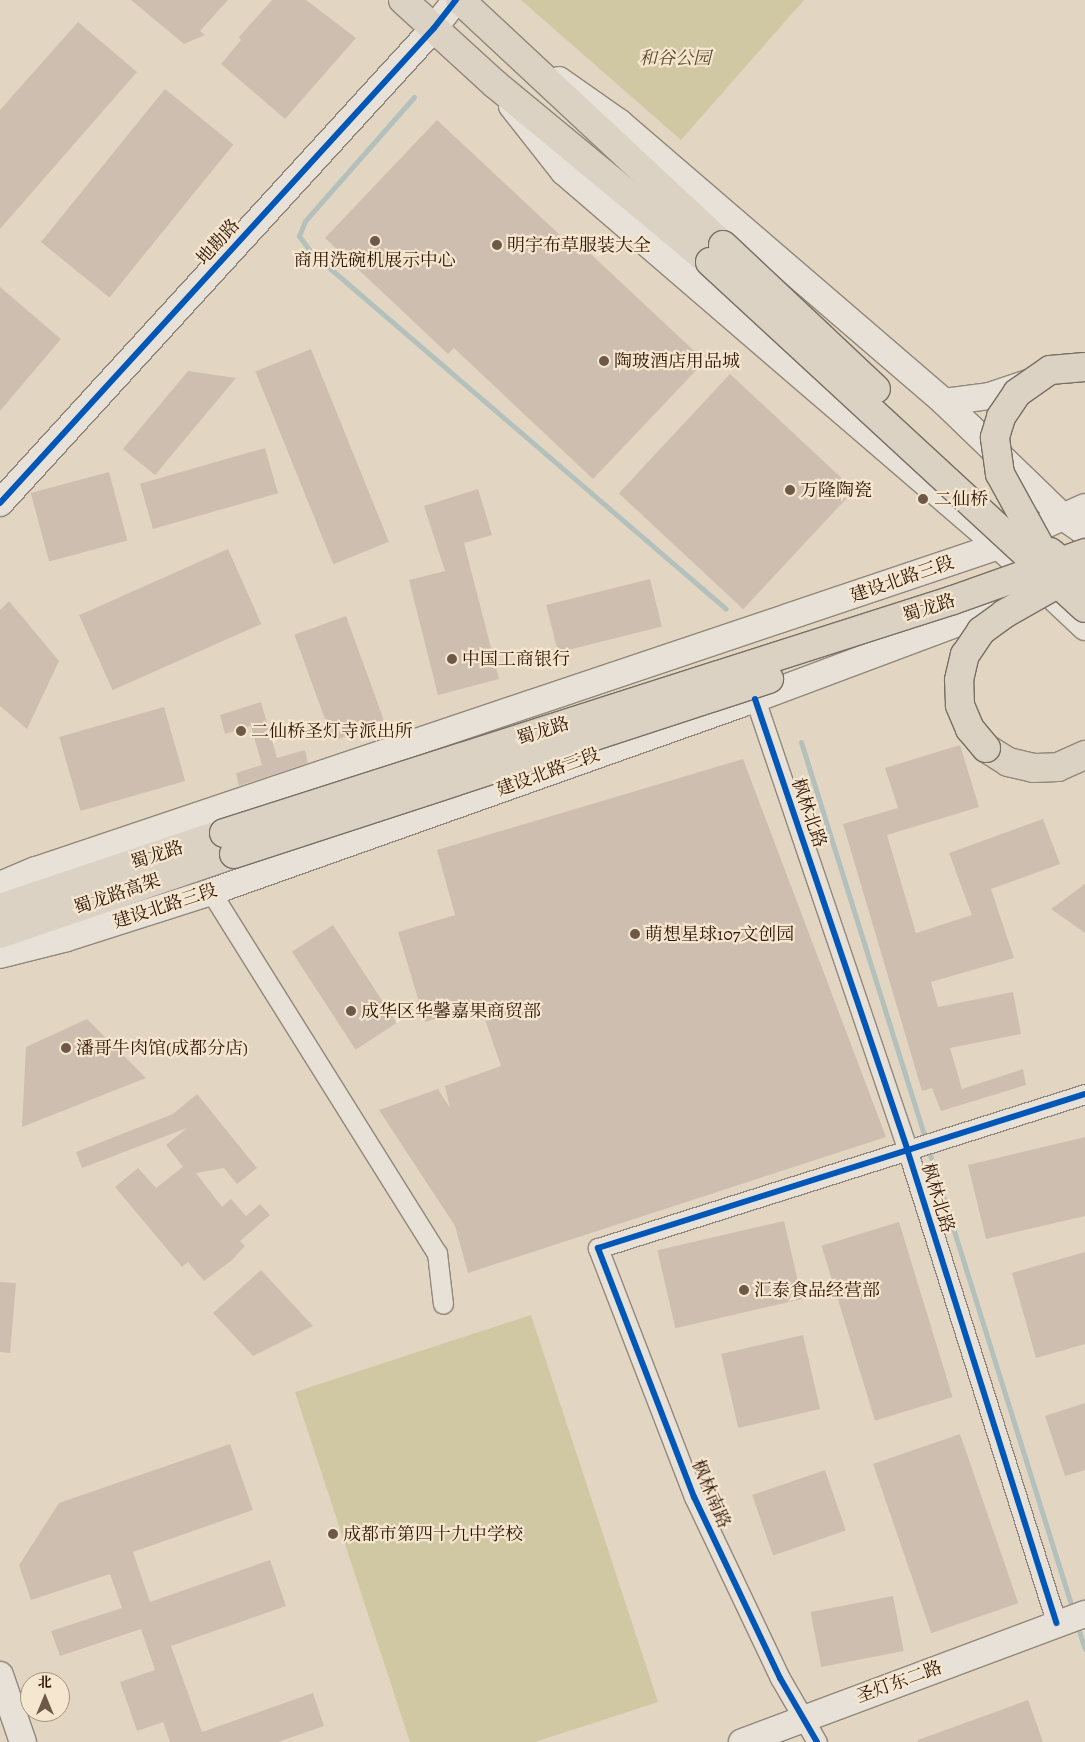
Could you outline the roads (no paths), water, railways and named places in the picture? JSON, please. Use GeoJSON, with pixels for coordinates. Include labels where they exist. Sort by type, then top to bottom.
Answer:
{"type":"FeatureCollection","features":[{"type":"Feature","properties":{"kind":"main road"},"geometry":{"type":"LineString","coordinates":[[403,0],[495,84],[717,253],[1038,543],[1085,564]]}},
{"type":"Feature","properties":{"kind":"main road","name":"地勘路"},"geometry":{"type":"LineString","coordinates":[[0,503],[434,28],[456,0]]}},
{"type":"Feature","properties":{"kind":"main road"},"geometry":{"type":"LineString","coordinates":[[460,0],[510,45],[717,253],[1085,608]]}},
{"type":"Feature","properties":{"kind":"main road"},"geometry":{"type":"LineString","coordinates":[[510,45],[620,123],[1073,511],[1085,532]]}},
{"type":"Feature","properties":{"kind":"main road"},"geometry":{"type":"LineString","coordinates":[[495,84],[564,172],[999,546],[1043,591],[1085,627]]}},
{"type":"Feature","properties":{"kind":"main road"},"geometry":{"type":"LineString","coordinates":[[944,402],[990,396],[1085,366]]}},
{"type":"Feature","properties":{"kind":"main road"},"geometry":{"type":"LineString","coordinates":[[1038,543],[1000,474],[995,437],[1001,417],[1017,393],[1050,370],[1085,366]]}},
{"type":"Feature","properties":{"kind":"main road","name":"建设北路三段"},"geometry":{"type":"LineString","coordinates":[[0,885],[45,866],[999,546],[1073,511]]}},
{"type":"Feature","properties":{"kind":"main road"},"geometry":{"type":"LineString","coordinates":[[1085,564],[981,631],[965,655],[959,680],[960,705],[970,729],[986,748],[1008,762],[1033,768],[1058,767],[1085,755]]}},
{"type":"Feature","properties":{"kind":"main road","name":"建设北路三段"},"geometry":{"type":"LineString","coordinates":[[0,955],[67,938],[211,892],[755,698],[1043,591],[1085,564]]}},
{"type":"Feature","properties":{"kind":"main road","name":"蜀龙路"},"geometry":{"type":"LineString","coordinates":[[229,844],[1052,566],[1085,564]]}},
{"type":"Feature","properties":{"kind":"main road","name":"蜀龙路"},"geometry":{"type":"LineString","coordinates":[[0,908],[229,844],[950,620],[1085,564]]}},
{"type":"Feature","properties":{"kind":"main road","name":"蜀龙路高架"},"geometry":{"type":"LineString","coordinates":[[0,934],[229,844]]}},
{"type":"Feature","properties":{"kind":"main road","name":"圣灯东二路"},"geometry":{"type":"LineString","coordinates":[[742,1742],[1056,1623],[1085,1614]]}},
{"type":"Feature","properties":{"kind":"main road"},"geometry":{"type":"LineString","coordinates":[[0,1675],[23,1742]]}},
{"type":"Feature","properties":{"kind":"street","name":"枫林北路"},"geometry":{"type":"LineString","coordinates":[[755,698],[913,1147],[1056,1623]]}},
{"type":"Feature","properties":{"kind":"street"},"geometry":{"type":"LineString","coordinates":[[211,892],[437,1253],[443,1304]]}},
{"type":"Feature","properties":{"kind":"street"},"geometry":{"type":"LineString","coordinates":[[913,1147],[1085,1094]]}},
{"type":"Feature","properties":{"kind":"street","name":"枫林南路"},"geometry":{"type":"LineString","coordinates":[[817,1742],[780,1678],[694,1497],[598,1248],[913,1147]]}},
{"type":"Feature","properties":{"kind":"waterway"},"geometry":{"type":"LineString","coordinates":[[414,97],[305,221],[299,236],[311,252],[726,609]]}},
{"type":"Feature","properties":{"kind":"waterway"},"geometry":{"type":"LineString","coordinates":[[801,742],[926,1140]]}},
{"type":"Feature","properties":{"kind":"waterway"},"geometry":{"type":"LineString","coordinates":[[928,1148],[1073,1610]]}},
{"type":"Feature","properties":{"kind":"waterway"},"geometry":{"type":"LineString","coordinates":[[1077,1625],[1085,1649]]}},
{"type":"Feature","properties":{"kind":"place","name":"商用洗碗机展示中心"},"geometry":{"type":"Point","coordinates":[375,241]}},
{"type":"Feature","properties":{"kind":"place","name":"明宇布草服装大全"},"geometry":{"type":"Point","coordinates":[497,245]}},
{"type":"Feature","properties":{"kind":"place","name":"陶玻酒店用品城"},"geometry":{"type":"Point","coordinates":[604,361]}},
{"type":"Feature","properties":{"kind":"place","name":"万隆陶瓷"},"geometry":{"type":"Point","coordinates":[790,490]}},
{"type":"Feature","properties":{"kind":"place","name":"二仙桥"},"geometry":{"type":"Point","coordinates":[923,499]}},
{"type":"Feature","properties":{"kind":"place","name":"中国工商银行"},"geometry":{"type":"Point","coordinates":[452,659]}},
{"type":"Feature","properties":{"kind":"place","name":"二仙桥圣灯寺派出所"},"geometry":{"type":"Point","coordinates":[241,731]}},
{"type":"Feature","properties":{"kind":"place","name":"萌想星球107文创园"},"geometry":{"type":"Point","coordinates":[635,934]}},
{"type":"Feature","properties":{"kind":"place","name":"成华区华馨嘉果商贸部"},"geometry":{"type":"Point","coordinates":[351,1011]}},
{"type":"Feature","properties":{"kind":"place","name":"潘哥牛肉馆(成都分店)"},"geometry":{"type":"Point","coordinates":[66,1048]}},
{"type":"Feature","properties":{"kind":"place","name":"汇泰食品经营部"},"geometry":{"type":"Point","coordinates":[744,1290]}},
{"type":"Feature","properties":{"kind":"place","name":"成都市第四十九中学校"},"geometry":{"type":"Point","coordinates":[333,1534]}},
{"type":"Feature","properties":{"kind":"park label","name":"和谷公园"},"geometry":{"type":"Point","coordinates":[675,58]}}]}
